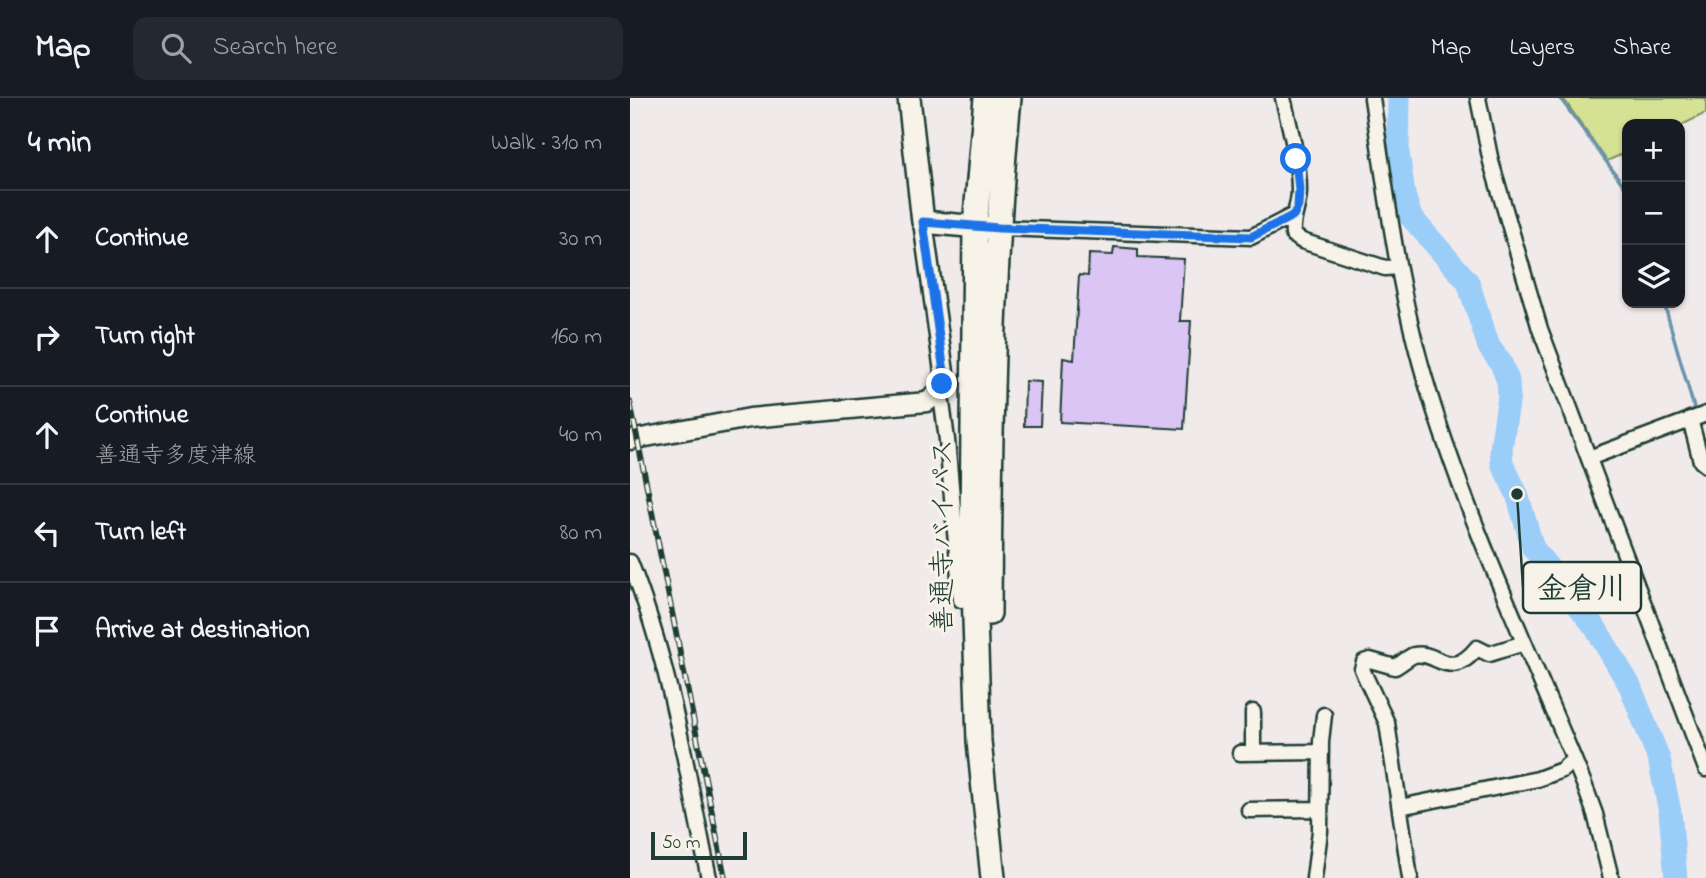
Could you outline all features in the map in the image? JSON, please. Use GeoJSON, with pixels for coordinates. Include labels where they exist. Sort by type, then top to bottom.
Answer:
{"type":"FeatureCollection","features":[{"type":"Feature","properties":{"kind":"highway","name":"善通寺バイパス"},"geometry":{"type":"LineString","coordinates":[[986,98],[975,227],[972,527],[979,741],[993,878]]}},
{"type":"Feature","properties":{"kind":"highway","name":"善通寺バイパス"},"geometry":{"type":"LineString","coordinates":[[985,805],[991,399],[999,228],[1009,98]]}},
{"type":"Feature","properties":{"kind":"main road"},"geometry":{"type":"LineString","coordinates":[[909,98],[923,222],[999,228]]}},
{"type":"Feature","properties":{"kind":"street"},"geometry":{"type":"LineString","coordinates":[[1283,98],[1296,159],[1299,190],[1293,235],[1302,241],[1385,268],[1398,267]]}},
{"type":"Feature","properties":{"kind":"street"},"geometry":{"type":"LineString","coordinates":[[1372,98],[1398,267],[1418,353],[1477,533],[1595,814],[1611,878]]}},
{"type":"Feature","properties":{"kind":"street"},"geometry":{"type":"LineString","coordinates":[[1478,98],[1491,162],[1539,329],[1706,769]]}},
{"type":"Feature","properties":{"kind":"street"},"geometry":{"type":"LineString","coordinates":[[999,228],[1251,237],[1294,215]]}},
{"type":"Feature","properties":{"kind":"street"},"geometry":{"type":"LineString","coordinates":[[630,440],[750,418],[927,402],[938,393],[944,372],[923,222]]}},
{"type":"Feature","properties":{"kind":"street"},"geometry":{"type":"LineString","coordinates":[[938,393],[947,440],[961,600]]}},
{"type":"Feature","properties":{"kind":"street"},"geometry":{"type":"LineString","coordinates":[[1589,458],[1697,417],[1702,461],[1706,466]]}},
{"type":"Feature","properties":{"kind":"street"},"geometry":{"type":"LineString","coordinates":[[630,562],[642,592],[666,673],[709,878]]}},
{"type":"Feature","properties":{"kind":"street"},"geometry":{"type":"LineString","coordinates":[[1410,878],[1387,723],[1365,676],[1362,668],[1364,662],[1370,660],[1395,667],[1413,655],[1419,655],[1449,664],[1462,661],[1477,648],[1489,654],[1524,643]]}},
{"type":"Feature","properties":{"kind":"street"},"geometry":{"type":"LineString","coordinates":[[1252,712],[1247,753],[1321,752]]}},
{"type":"Feature","properties":{"kind":"street"},"geometry":{"type":"LineString","coordinates":[[1314,878],[1324,715]]}},
{"type":"Feature","properties":{"kind":"street"},"geometry":{"type":"LineString","coordinates":[[1400,807],[1538,779],[1562,770],[1574,759]]}},
{"type":"Feature","properties":{"kind":"street"},"geometry":{"type":"LineString","coordinates":[[1249,810],[1320,808]]}},
{"type":"Feature","properties":{"kind":"green space"},"geometry":{"type":"Polygon","coordinates":[[[1563,98],[1706,98],[1706,113],[1685,124],[1685,119],[1622,119],[1622,154],[1607,161],[1563,98]]]}},
{"type":"Feature","properties":{"kind":"building"},"geometry":{"type":"Polygon","coordinates":[[[1114,247],[1138,249],[1138,257],[1184,259],[1180,321],[1191,321],[1184,429],[1060,422],[1063,358],[1074,360],[1079,275],[1088,276],[1089,254],[1113,255],[1114,247]]]}},
{"type":"Feature","properties":{"kind":"building"},"geometry":{"type":"Polygon","coordinates":[[[1025,381],[1042,382],[1040,426],[1024,426],[1025,381]]]}},
{"type":"Feature","properties":{"kind":"waterway"},"geometry":{"type":"LineString","coordinates":[[1399,98],[1398,152],[1404,195],[1411,217],[1468,282],[1489,347],[1501,363],[1508,381],[1509,396],[1501,449],[1502,463],[1517,494],[1533,548],[1595,627],[1630,686],[1659,759],[1670,812],[1676,878]]}},
{"type":"Feature","properties":{"kind":"waterway"},"geometry":{"type":"LineString","coordinates":[[1560,98],[1622,183]]}},
{"type":"Feature","properties":{"kind":"waterway"},"geometry":{"type":"LineString","coordinates":[[1665,308],[1696,415]]}},
{"type":"Feature","properties":{"kind":"waterway"},"geometry":{"type":"LineString","coordinates":[[1701,433],[1706,443]]}},
{"type":"Feature","properties":{"kind":"railway"},"geometry":{"type":"LineString","coordinates":[[630,402],[725,878]]}},
{"type":"Feature","properties":{"kind":"place","name":"金倉川"},"geometry":{"type":"Point","coordinates":[1517,494]}},
{"type":"Feature","properties":{"kind":"route"},"geometry":{"type":"LineString","coordinates":[[942,384],[944,372],[923,222],[975,227],[1251,237],[1294,215],[1298,206],[1299,190],[1296,159]]}}]}
